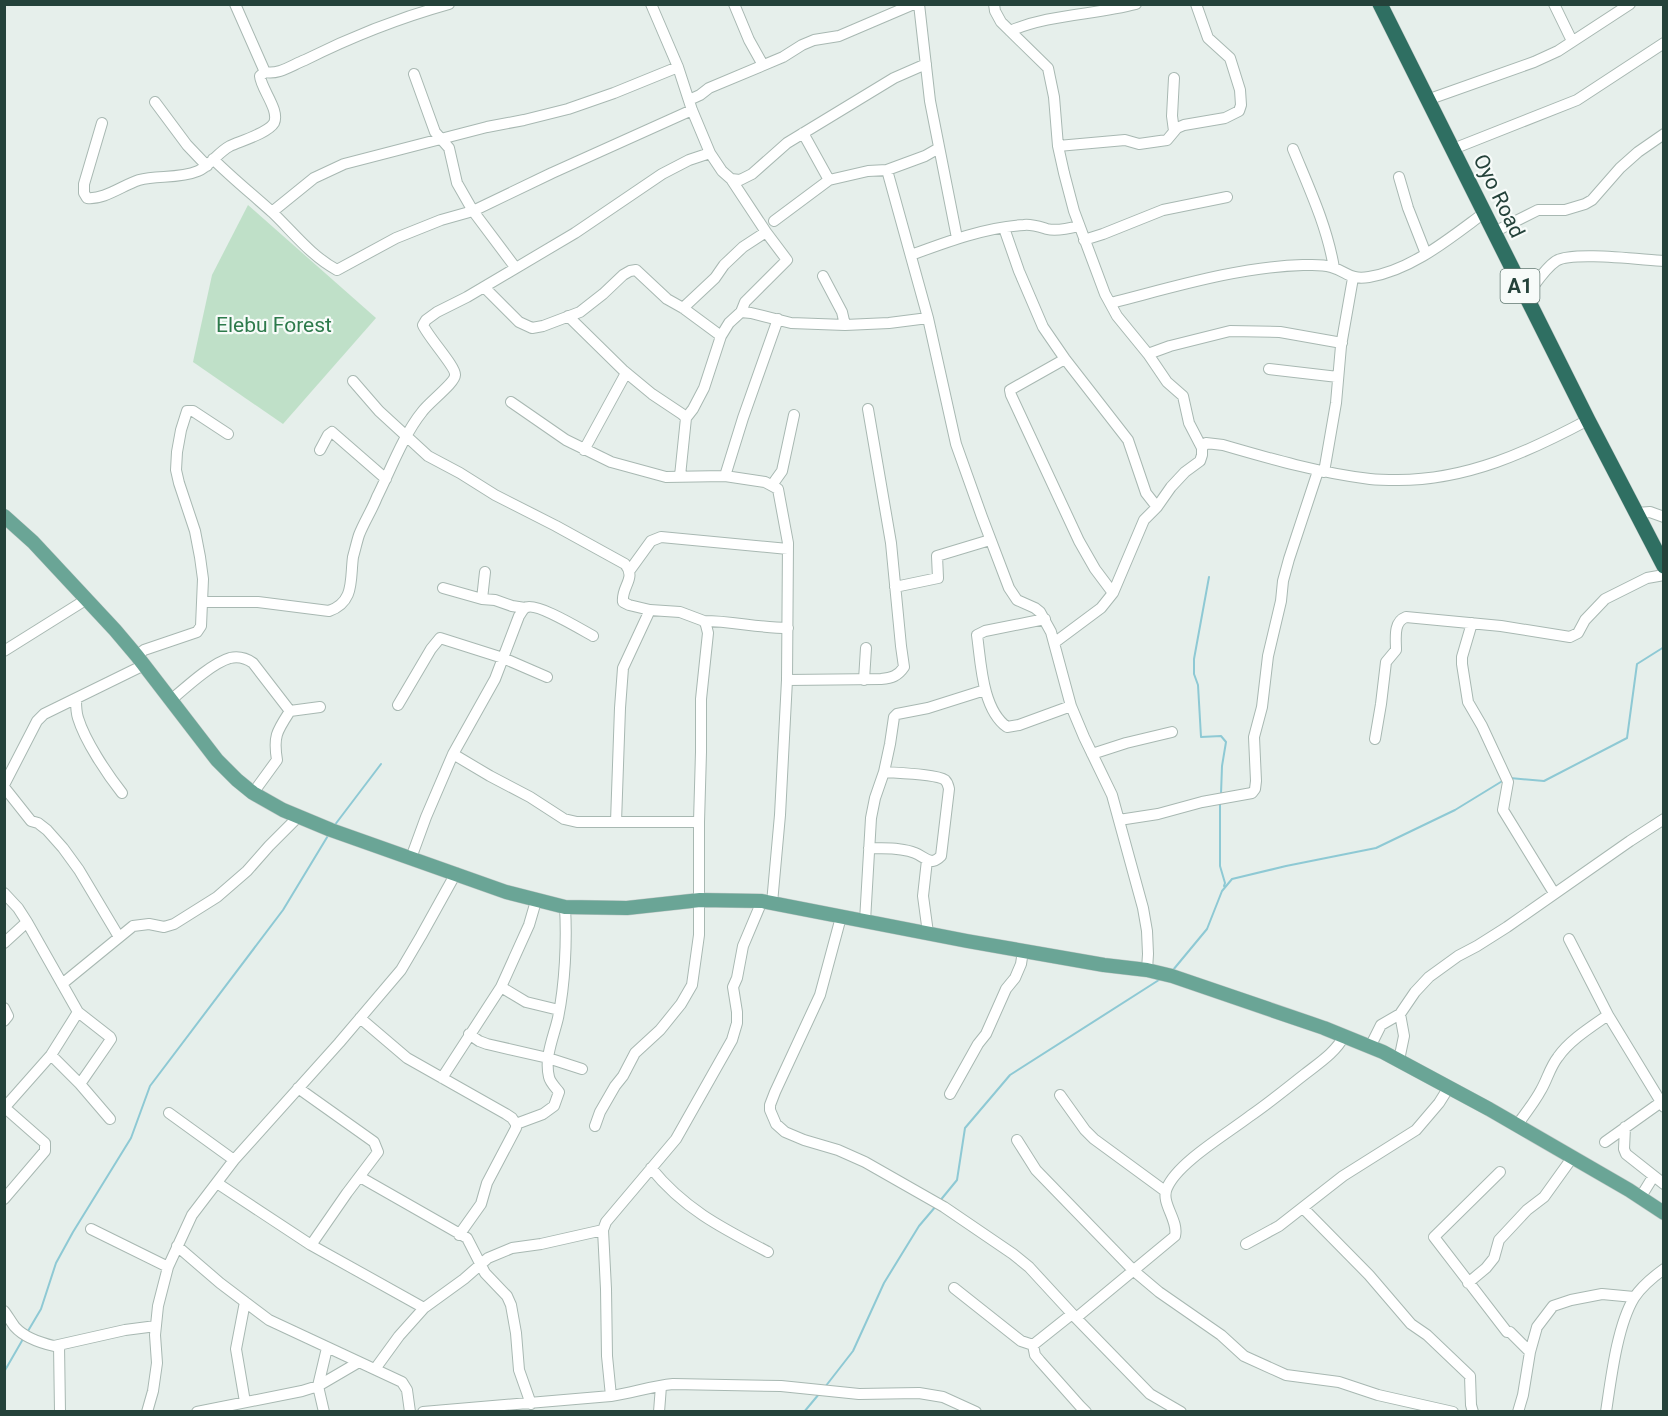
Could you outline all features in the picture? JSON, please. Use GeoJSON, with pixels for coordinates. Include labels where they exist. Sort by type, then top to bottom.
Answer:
{"type":"FeatureCollection","features":[{"type":"Feature","properties":{"kind":"highway","name":"Oyo Road"},"geometry":{"type":"LineString","coordinates":[[1380,4],[1588,420],[1664,566]]}},
{"type":"Feature","properties":{"kind":"main road"},"geometry":{"type":"LineString","coordinates":[[4,516],[33,542],[87,599],[140,660],[217,760],[237,780],[253,793],[331,830],[506,892],[565,907],[627,908],[700,900],[767,902],[1023,951],[1172,976],[1344,1036],[1399,1060],[1517,1125],[1664,1213]]}},
{"type":"Feature","properties":{"kind":"street"},"geometry":{"type":"LineString","coordinates":[[265,72],[273,74],[342,42],[449,4]]}},
{"type":"Feature","properties":{"kind":"street"},"geometry":{"type":"LineString","coordinates":[[651,4],[678,67],[710,153],[722,171],[731,179],[787,260],[745,302],[741,312],[729,323],[721,336],[704,388],[686,418],[680,476]]}},
{"type":"Feature","properties":{"kind":"street"},"geometry":{"type":"LineString","coordinates":[[734,4],[749,40],[763,65]]}},
{"type":"Feature","properties":{"kind":"street"},"geometry":{"type":"LineString","coordinates":[[155,102],[187,145],[239,184],[272,212],[323,262],[337,270],[396,238],[441,220],[473,212],[691,105],[709,88],[783,57],[802,45],[814,40],[839,36],[916,4],[930,102],[957,238]]}},
{"type":"Feature","properties":{"kind":"street"},"geometry":{"type":"LineString","coordinates":[[994,4],[1001,22],[1048,68],[1054,97],[1058,146],[1074,211],[1105,294],[1117,316],[1167,382],[1183,396],[1190,423],[1202,448],[1200,462],[1185,472],[1144,520],[1113,593],[1101,608],[1054,643]]}},
{"type":"Feature","properties":{"kind":"street"},"geometry":{"type":"LineString","coordinates":[[1010,31],[1059,17],[1112,10],[1136,4]]}},
{"type":"Feature","properties":{"kind":"street"},"geometry":{"type":"LineString","coordinates":[[1058,146],[1125,140],[1139,144],[1167,140],[1177,128],[1184,125],[1233,115],[1239,111],[1240,90],[1230,58],[1208,38],[1196,4]]}},
{"type":"Feature","properties":{"kind":"street"},"geometry":{"type":"LineString","coordinates":[[1554,4],[1572,42]]}},
{"type":"Feature","properties":{"kind":"street"},"geometry":{"type":"LineString","coordinates":[[237,5],[265,72]]}},
{"type":"Feature","properties":{"kind":"street"},"geometry":{"type":"LineString","coordinates":[[1427,100],[1534,62],[1572,42],[1626,5]]}},
{"type":"Feature","properties":{"kind":"street"},"geometry":{"type":"LineString","coordinates":[[1453,149],[1577,100],[1664,43]]}},
{"type":"Feature","properties":{"kind":"street"},"geometry":{"type":"LineString","coordinates":[[731,179],[740,180],[753,174],[788,143],[894,78],[926,64]]}},
{"type":"Feature","properties":{"kind":"street"},"geometry":{"type":"LineString","coordinates":[[272,212],[314,178],[344,164],[568,109],[678,67]]}},
{"type":"Feature","properties":{"kind":"street"},"geometry":{"type":"LineString","coordinates":[[102,123],[84,184],[84,193],[87,198],[100,196],[140,180],[197,172],[225,149],[268,128],[274,122],[275,114],[261,82],[260,76],[265,72]]}},
{"type":"Feature","properties":{"kind":"street"},"geometry":{"type":"LineString","coordinates":[[414,74],[435,132],[449,147],[457,183],[473,212],[515,267]]}},
{"type":"Feature","properties":{"kind":"street"},"geometry":{"type":"LineString","coordinates":[[1174,78],[1172,116],[1174,131]]}},
{"type":"Feature","properties":{"kind":"street"},"geometry":{"type":"LineString","coordinates":[[804,133],[830,180]]}},
{"type":"Feature","properties":{"kind":"street"},"geometry":{"type":"LineString","coordinates":[[1494,232],[1538,210],[1565,210],[1592,200],[1620,168],[1664,134]]}},
{"type":"Feature","properties":{"kind":"street"},"geometry":{"type":"LineString","coordinates":[[774,221],[830,180],[868,171],[887,170],[925,156],[939,148]]}},
{"type":"Feature","properties":{"kind":"street"},"geometry":{"type":"LineString","coordinates":[[1293,149],[1321,216],[1334,268]]}},
{"type":"Feature","properties":{"kind":"street"},"geometry":{"type":"LineString","coordinates":[[203,602],[258,602],[329,611],[338,608],[344,602],[352,579],[353,556],[360,534],[407,437],[421,412],[452,382],[455,375],[454,367],[427,334],[423,325],[426,320],[575,233],[662,174],[689,160],[710,153]]}},
{"type":"Feature","properties":{"kind":"street"},"geometry":{"type":"LineString","coordinates":[[887,170],[928,318],[956,444],[990,540],[1002,573],[1017,600],[1035,608],[1045,619],[1051,632],[1071,706],[1112,795],[1143,908],[1147,931],[1147,970]]}},
{"type":"Feature","properties":{"kind":"street"},"geometry":{"type":"LineString","coordinates":[[1399,177],[1426,254]]}},
{"type":"Feature","properties":{"kind":"street"},"geometry":{"type":"LineString","coordinates":[[1084,240],[1163,210],[1227,197]]}},
{"type":"Feature","properties":{"kind":"street"},"geometry":{"type":"LineString","coordinates":[[1111,303],[1228,274],[1302,265],[1324,265],[1353,278],[1370,277],[1390,271],[1426,254],[1484,213]]}},
{"type":"Feature","properties":{"kind":"street"},"geometry":{"type":"LineString","coordinates":[[911,255],[957,238],[1027,224],[1048,229],[1070,229],[1079,226]]}},
{"type":"Feature","properties":{"kind":"street"},"geometry":{"type":"LineString","coordinates":[[1004,228],[1043,327],[1128,440],[1146,493],[1157,507]]}},
{"type":"Feature","properties":{"kind":"street"},"geometry":{"type":"LineString","coordinates":[[683,308],[743,247],[766,232]]}},
{"type":"Feature","properties":{"kind":"street"},"geometry":{"type":"LineString","coordinates":[[1526,296],[1551,264],[1569,256],[1664,261]]}},
{"type":"Feature","properties":{"kind":"street"},"geometry":{"type":"LineString","coordinates":[[484,287],[519,322],[532,327],[543,326],[580,312],[623,275],[636,270],[667,298],[721,336]]}},
{"type":"Feature","properties":{"kind":"street"},"geometry":{"type":"LineString","coordinates":[[823,276],[842,312],[844,325]]}},
{"type":"Feature","properties":{"kind":"street"},"geometry":{"type":"LineString","coordinates":[[1119,820],[1158,814],[1202,802],[1252,793],[1255,789],[1254,736],[1262,707],[1268,657],[1281,601],[1283,581],[1321,471],[1336,404],[1342,343],[1353,278]]}},
{"type":"Feature","properties":{"kind":"street"},"geometry":{"type":"LineString","coordinates":[[741,312],[792,323],[844,325],[928,318]]}},
{"type":"Feature","properties":{"kind":"street"},"geometry":{"type":"LineString","coordinates":[[568,316],[626,373],[686,418]]}},
{"type":"Feature","properties":{"kind":"street"},"geometry":{"type":"LineString","coordinates":[[725,476],[778,319]]}},
{"type":"Feature","properties":{"kind":"street"},"geometry":{"type":"LineString","coordinates":[[1148,354],[1230,331],[1280,332],[1342,343]]}},
{"type":"Feature","properties":{"kind":"street"},"geometry":{"type":"LineString","coordinates":[[1065,359],[1010,390],[1011,395],[1079,541],[1095,569],[1113,593]]}},
{"type":"Feature","properties":{"kind":"street"},"geometry":{"type":"LineString","coordinates":[[1269,369],[1338,377]]}},
{"type":"Feature","properties":{"kind":"street"},"geometry":{"type":"LineString","coordinates":[[584,450],[626,373]]}},
{"type":"Feature","properties":{"kind":"street"},"geometry":{"type":"LineString","coordinates":[[353,381],[379,411],[428,456],[495,495],[625,564],[630,570]]}},
{"type":"Feature","properties":{"kind":"street"},"geometry":{"type":"LineString","coordinates":[[511,402],[584,450],[610,462],[666,477],[725,476],[756,480],[772,485],[778,489],[788,549],[787,680],[780,815],[767,902],[743,946],[733,987],[737,1023],[732,1040],[676,1139],[606,1222],[603,1230],[607,1356],[611,1396]]}},
{"type":"Feature","properties":{"kind":"street"},"geometry":{"type":"LineString","coordinates":[[787,680],[892,678],[900,674],[904,667],[891,543],[868,409]]}},
{"type":"Feature","properties":{"kind":"street"},"geometry":{"type":"LineString","coordinates":[[119,937],[80,870],[47,830],[31,821],[4,786],[37,721],[44,714],[76,699],[140,660],[144,650],[197,632],[201,626],[203,579],[200,557],[195,531],[178,476],[177,452],[186,411],[193,411],[228,434]]}},
{"type":"Feature","properties":{"kind":"street"},"geometry":{"type":"LineString","coordinates":[[772,485],[782,471],[794,415]]}},
{"type":"Feature","properties":{"kind":"street"},"geometry":{"type":"LineString","coordinates":[[1202,448],[1206,443],[1223,445],[1321,471],[1372,480],[1420,480],[1455,475],[1517,455],[1588,420]]}},
{"type":"Feature","properties":{"kind":"street"},"geometry":{"type":"LineString","coordinates":[[320,450],[332,432],[386,479]]}},
{"type":"Feature","properties":{"kind":"street"},"geometry":{"type":"LineString","coordinates":[[1637,513],[1650,512],[1664,517]]}},
{"type":"Feature","properties":{"kind":"street"},"geometry":{"type":"LineString","coordinates":[[788,549],[661,537],[651,541],[630,570],[623,596],[624,602],[629,605],[650,610],[680,612],[704,621],[726,621],[788,628]]}},
{"type":"Feature","properties":{"kind":"street"},"geometry":{"type":"LineString","coordinates":[[895,587],[938,578],[937,556],[990,540]]}},
{"type":"Feature","properties":{"kind":"street"},"geometry":{"type":"LineString","coordinates":[[482,599],[485,572]]}},
{"type":"Feature","properties":{"kind":"street"},"geometry":{"type":"LineString","coordinates":[[1375,739],[1386,662],[1396,650],[1395,640],[1398,622],[1401,619],[1406,617],[1473,623],[1570,637],[1578,633],[1585,620],[1605,599],[1647,578],[1664,575]]}},
{"type":"Feature","properties":{"kind":"street"},"geometry":{"type":"LineString","coordinates":[[443,588],[512,606],[525,608],[532,606],[593,636]]}},
{"type":"Feature","properties":{"kind":"street"},"geometry":{"type":"LineString","coordinates":[[4,651],[87,599]]}},
{"type":"Feature","properties":{"kind":"street"},"geometry":{"type":"LineString","coordinates":[[411,858],[453,754],[495,679],[519,616],[525,608]]}},
{"type":"Feature","properties":{"kind":"street"},"geometry":{"type":"LineString","coordinates":[[616,822],[623,668],[650,610]]}},
{"type":"Feature","properties":{"kind":"street"},"geometry":{"type":"LineString","coordinates":[[1045,619],[977,635],[985,690],[996,716],[1006,727],[1071,706]]}},
{"type":"Feature","properties":{"kind":"street"},"geometry":{"type":"LineString","coordinates":[[595,1126],[600,1112],[635,1053],[660,1030],[681,1004],[692,985],[699,935],[701,699],[708,633],[704,621]]}},
{"type":"Feature","properties":{"kind":"street"},"geometry":{"type":"LineString","coordinates":[[1473,623],[1462,657],[1468,702],[1507,778],[1503,810],[1554,893]]}},
{"type":"Feature","properties":{"kind":"street"},"geometry":{"type":"LineString","coordinates":[[398,705],[440,638],[503,658],[547,678]]}},
{"type":"Feature","properties":{"kind":"street"},"geometry":{"type":"LineString","coordinates":[[864,680],[866,648]]}},
{"type":"Feature","properties":{"kind":"street"},"geometry":{"type":"LineString","coordinates":[[171,700],[222,662],[232,658],[246,658],[253,663],[290,711]]}},
{"type":"Feature","properties":{"kind":"street"},"geometry":{"type":"LineString","coordinates":[[865,921],[871,818],[884,772],[894,717],[897,714],[928,708],[985,690]]}},
{"type":"Feature","properties":{"kind":"street"},"geometry":{"type":"LineString","coordinates":[[76,699],[78,718],[86,736],[106,774],[122,793]]}},
{"type":"Feature","properties":{"kind":"street"},"geometry":{"type":"LineString","coordinates":[[253,793],[277,760],[274,742],[280,726],[290,711],[320,706]]}},
{"type":"Feature","properties":{"kind":"street"},"geometry":{"type":"LineString","coordinates":[[1092,754],[1172,732]]}},
{"type":"Feature","properties":{"kind":"street"},"geometry":{"type":"LineString","coordinates":[[453,754],[530,797],[564,819],[577,822],[699,822]]}},
{"type":"Feature","properties":{"kind":"street"},"geometry":{"type":"LineString","coordinates":[[869,848],[910,851],[927,860],[937,860],[941,856],[948,783],[936,777],[884,772]]}},
{"type":"Feature","properties":{"kind":"street"},"geometry":{"type":"LineString","coordinates":[[62,984],[133,926],[149,924],[164,927],[174,924],[217,897],[247,871],[299,816]]}},
{"type":"Feature","properties":{"kind":"street"},"geometry":{"type":"LineString","coordinates":[[1370,1047],[1381,1025],[1400,1014],[1429,977],[1458,956],[1507,927],[1664,819]]}},
{"type":"Feature","properties":{"kind":"street"},"geometry":{"type":"LineString","coordinates":[[927,860],[923,896],[928,933]]}},
{"type":"Feature","properties":{"kind":"street"},"geometry":{"type":"LineString","coordinates":[[147,1412],[158,1363],[155,1335],[158,1306],[168,1267],[192,1215],[234,1160],[401,970],[456,873]]}},
{"type":"Feature","properties":{"kind":"street"},"geometry":{"type":"LineString","coordinates":[[4,893],[27,922],[78,1012],[106,1032],[111,1039],[80,1084]]}},
{"type":"Feature","properties":{"kind":"street"},"geometry":{"type":"LineString","coordinates":[[442,1078],[501,987],[529,925],[536,901]]}},
{"type":"Feature","properties":{"kind":"street"},"geometry":{"type":"LineString","coordinates":[[516,1124],[543,1114],[554,1106],[559,1092],[549,1077],[549,1058],[559,1010],[565,961],[565,907]]}},
{"type":"Feature","properties":{"kind":"street"},"geometry":{"type":"LineString","coordinates":[[842,917],[820,995],[770,1105],[776,1124],[785,1132],[865,1162],[944,1207],[1013,1254],[1029,1267],[1150,1394],[1181,1412]]}},
{"type":"Feature","properties":{"kind":"street"},"geometry":{"type":"LineString","coordinates":[[4,943],[27,922]]}},
{"type":"Feature","properties":{"kind":"street"},"geometry":{"type":"LineString","coordinates":[[1569,939],[1608,1016],[1662,1103],[1625,1126],[1605,1142]]}},
{"type":"Feature","properties":{"kind":"street"},"geometry":{"type":"LineString","coordinates":[[950,1094],[986,1034],[1006,989],[1015,978],[1023,951]]}},
{"type":"Feature","properties":{"kind":"street"},"geometry":{"type":"LineString","coordinates":[[501,987],[526,1002],[559,1010]]}},
{"type":"Feature","properties":{"kind":"street"},"geometry":{"type":"LineString","coordinates":[[4,1008],[8,1016],[4,1022]]}},
{"type":"Feature","properties":{"kind":"street"},"geometry":{"type":"LineString","coordinates":[[4,1199],[45,1150],[45,1143],[5,1107],[51,1055],[78,1012]]}},
{"type":"Feature","properties":{"kind":"street"},"geometry":{"type":"LineString","coordinates":[[1399,1060],[1404,1036],[1400,1014]]}},
{"type":"Feature","properties":{"kind":"street"},"geometry":{"type":"LineString","coordinates":[[1517,1125],[1539,1094],[1559,1055],[1583,1033],[1608,1016]]}},
{"type":"Feature","properties":{"kind":"street"},"geometry":{"type":"LineString","coordinates":[[360,1018],[407,1058],[506,1114],[516,1124]]}},
{"type":"Feature","properties":{"kind":"street"},"geometry":{"type":"LineString","coordinates":[[469,1034],[487,1044],[549,1058],[582,1069]]}},
{"type":"Feature","properties":{"kind":"street"},"geometry":{"type":"LineString","coordinates":[[1033,1345],[1134,1270],[1175,1236],[1166,1191],[1169,1183],[1188,1161],[1252,1115],[1337,1048],[1344,1036]]}},
{"type":"Feature","properties":{"kind":"street"},"geometry":{"type":"LineString","coordinates":[[51,1055],[110,1119]]}},
{"type":"Feature","properties":{"kind":"street"},"geometry":{"type":"LineString","coordinates":[[1246,1244],[1279,1226],[1343,1176],[1416,1130],[1439,1103],[1449,1087]]}},
{"type":"Feature","properties":{"kind":"street"},"geometry":{"type":"LineString","coordinates":[[298,1088],[376,1144],[378,1152],[311,1245]]}},
{"type":"Feature","properties":{"kind":"street"},"geometry":{"type":"LineString","coordinates":[[1060,1095],[1094,1139],[1166,1191]]}},
{"type":"Feature","properties":{"kind":"street"},"geometry":{"type":"LineString","coordinates":[[169,1113],[234,1160]]}},
{"type":"Feature","properties":{"kind":"street"},"geometry":{"type":"LineString","coordinates":[[459,1235],[481,1204],[487,1183],[512,1137],[516,1124]]}},
{"type":"Feature","properties":{"kind":"street"},"geometry":{"type":"LineString","coordinates":[[1625,1126],[1624,1149],[1626,1154],[1664,1184]]}},
{"type":"Feature","properties":{"kind":"street"},"geometry":{"type":"LineString","coordinates":[[1017,1140],[1035,1170],[1134,1270],[1159,1292],[1221,1335],[1244,1356],[1286,1376],[1339,1382],[1378,1395],[1453,1412]]}},
{"type":"Feature","properties":{"kind":"street"},"geometry":{"type":"LineString","coordinates":[[1468,1283],[1486,1268],[1494,1258],[1499,1240],[1527,1210],[1544,1197],[1572,1158]]}},
{"type":"Feature","properties":{"kind":"street"},"geometry":{"type":"LineString","coordinates":[[651,1168],[664,1185],[692,1208],[716,1224],[768,1252]]}},
{"type":"Feature","properties":{"kind":"street"},"geometry":{"type":"LineString","coordinates":[[1500,1172],[1434,1237],[1507,1332],[1510,1332],[1530,1352]]}},
{"type":"Feature","properties":{"kind":"street"},"geometry":{"type":"LineString","coordinates":[[360,1177],[467,1238],[485,1272],[507,1296],[511,1305],[516,1333],[517,1360],[522,1382],[531,1404]]}},
{"type":"Feature","properties":{"kind":"street"},"geometry":{"type":"LineString","coordinates":[[1640,1198],[1653,1177]]}},
{"type":"Feature","properties":{"kind":"street"},"geometry":{"type":"LineString","coordinates":[[217,1183],[311,1245],[423,1308]]}},
{"type":"Feature","properties":{"kind":"street"},"geometry":{"type":"LineString","coordinates":[[1303,1208],[1369,1275],[1411,1324],[1427,1335],[1470,1376],[1473,1412]]}},
{"type":"Feature","properties":{"kind":"street"},"geometry":{"type":"LineString","coordinates":[[91,1229],[168,1267]]}},
{"type":"Feature","properties":{"kind":"street"},"geometry":{"type":"LineString","coordinates":[[375,1369],[423,1308],[464,1279],[488,1257],[512,1248],[603,1230]]}},
{"type":"Feature","properties":{"kind":"street"},"geometry":{"type":"LineString","coordinates":[[177,1246],[269,1320],[402,1382],[407,1390],[410,1412]]}},
{"type":"Feature","properties":{"kind":"street"},"geometry":{"type":"LineString","coordinates":[[1606,1412],[1622,1323],[1634,1297],[1664,1269]]}},
{"type":"Feature","properties":{"kind":"street"},"geometry":{"type":"LineString","coordinates":[[954,1288],[1021,1341],[1033,1345],[1040,1361],[1086,1412]]}},
{"type":"Feature","properties":{"kind":"street"},"geometry":{"type":"LineString","coordinates":[[1518,1412],[1537,1327],[1553,1306],[1602,1294],[1634,1297]]}},
{"type":"Feature","properties":{"kind":"street"},"geometry":{"type":"LineString","coordinates":[[245,1302],[236,1349],[245,1402]]}},
{"type":"Feature","properties":{"kind":"street"},"geometry":{"type":"LineString","coordinates":[[4,1311],[21,1332],[44,1344],[59,1345],[125,1330],[156,1326]]}},
{"type":"Feature","properties":{"kind":"street"},"geometry":{"type":"LineString","coordinates":[[59,1345],[60,1412]]}},
{"type":"Feature","properties":{"kind":"street"},"geometry":{"type":"LineString","coordinates":[[324,1412],[318,1386],[327,1347]]}},
{"type":"Feature","properties":{"kind":"street"},"geometry":{"type":"LineString","coordinates":[[197,1412],[318,1386],[359,1362]]}},
{"type":"Feature","properties":{"kind":"street"},"geometry":{"type":"LineString","coordinates":[[659,1412],[661,1386]]}},
{"type":"Feature","properties":{"kind":"street"},"geometry":{"type":"LineString","coordinates":[[423,1412],[531,1404],[556,1407],[661,1386],[781,1386],[859,1394],[919,1393],[943,1397],[976,1412]]}},
{"type":"Feature","properties":{"kind":"street"},"geometry":{"type":"LineString","coordinates":[[944,1412],[953,1401]]}},
{"type":"Feature","properties":{"kind":"green space","name":"Elebu Forest"},"geometry":{"type":"Polygon","coordinates":[[[248,205],[376,318],[283,424],[193,362],[212,275],[248,205]]]}},
{"type":"Feature","properties":{"kind":"waterway"},"geometry":{"type":"LineString","coordinates":[[1209,577],[1194,659],[1194,674],[1198,685],[1201,737],[1221,736],[1226,742],[1221,794]]}},
{"type":"Feature","properties":{"kind":"waterway"},"geometry":{"type":"LineString","coordinates":[[1510,778],[1544,781],[1627,738],[1637,664],[1664,647]]}},
{"type":"Feature","properties":{"kind":"waterway"},"geometry":{"type":"LineString","coordinates":[[334,826],[381,764]]}},
{"type":"Feature","properties":{"kind":"waterway"},"geometry":{"type":"LineString","coordinates":[[1173,970],[1207,929],[1222,891],[1232,879],[1376,848],[1455,810],[1504,780]]}},
{"type":"Feature","properties":{"kind":"waterway"},"geometry":{"type":"LineString","coordinates":[[1220,803],[1220,866],[1224,886]]}},
{"type":"Feature","properties":{"kind":"waterway"},"geometry":{"type":"LineString","coordinates":[[28,1331],[41,1309],[56,1263],[131,1138],[150,1086],[283,910],[329,834]]}},
{"type":"Feature","properties":{"kind":"waterway"},"geometry":{"type":"LineString","coordinates":[[939,1202],[957,1180],[965,1128],[1010,1075],[1162,978]]}},
{"type":"Feature","properties":{"kind":"waterway"},"geometry":{"type":"LineString","coordinates":[[825,1387],[853,1351],[884,1283],[919,1226],[936,1206]]}},
{"type":"Feature","properties":{"kind":"waterway"},"geometry":{"type":"LineString","coordinates":[[4,1372],[23,1339]]}},
{"type":"Feature","properties":{"kind":"waterway"},"geometry":{"type":"LineString","coordinates":[[804,1412],[819,1394]]}}]}
